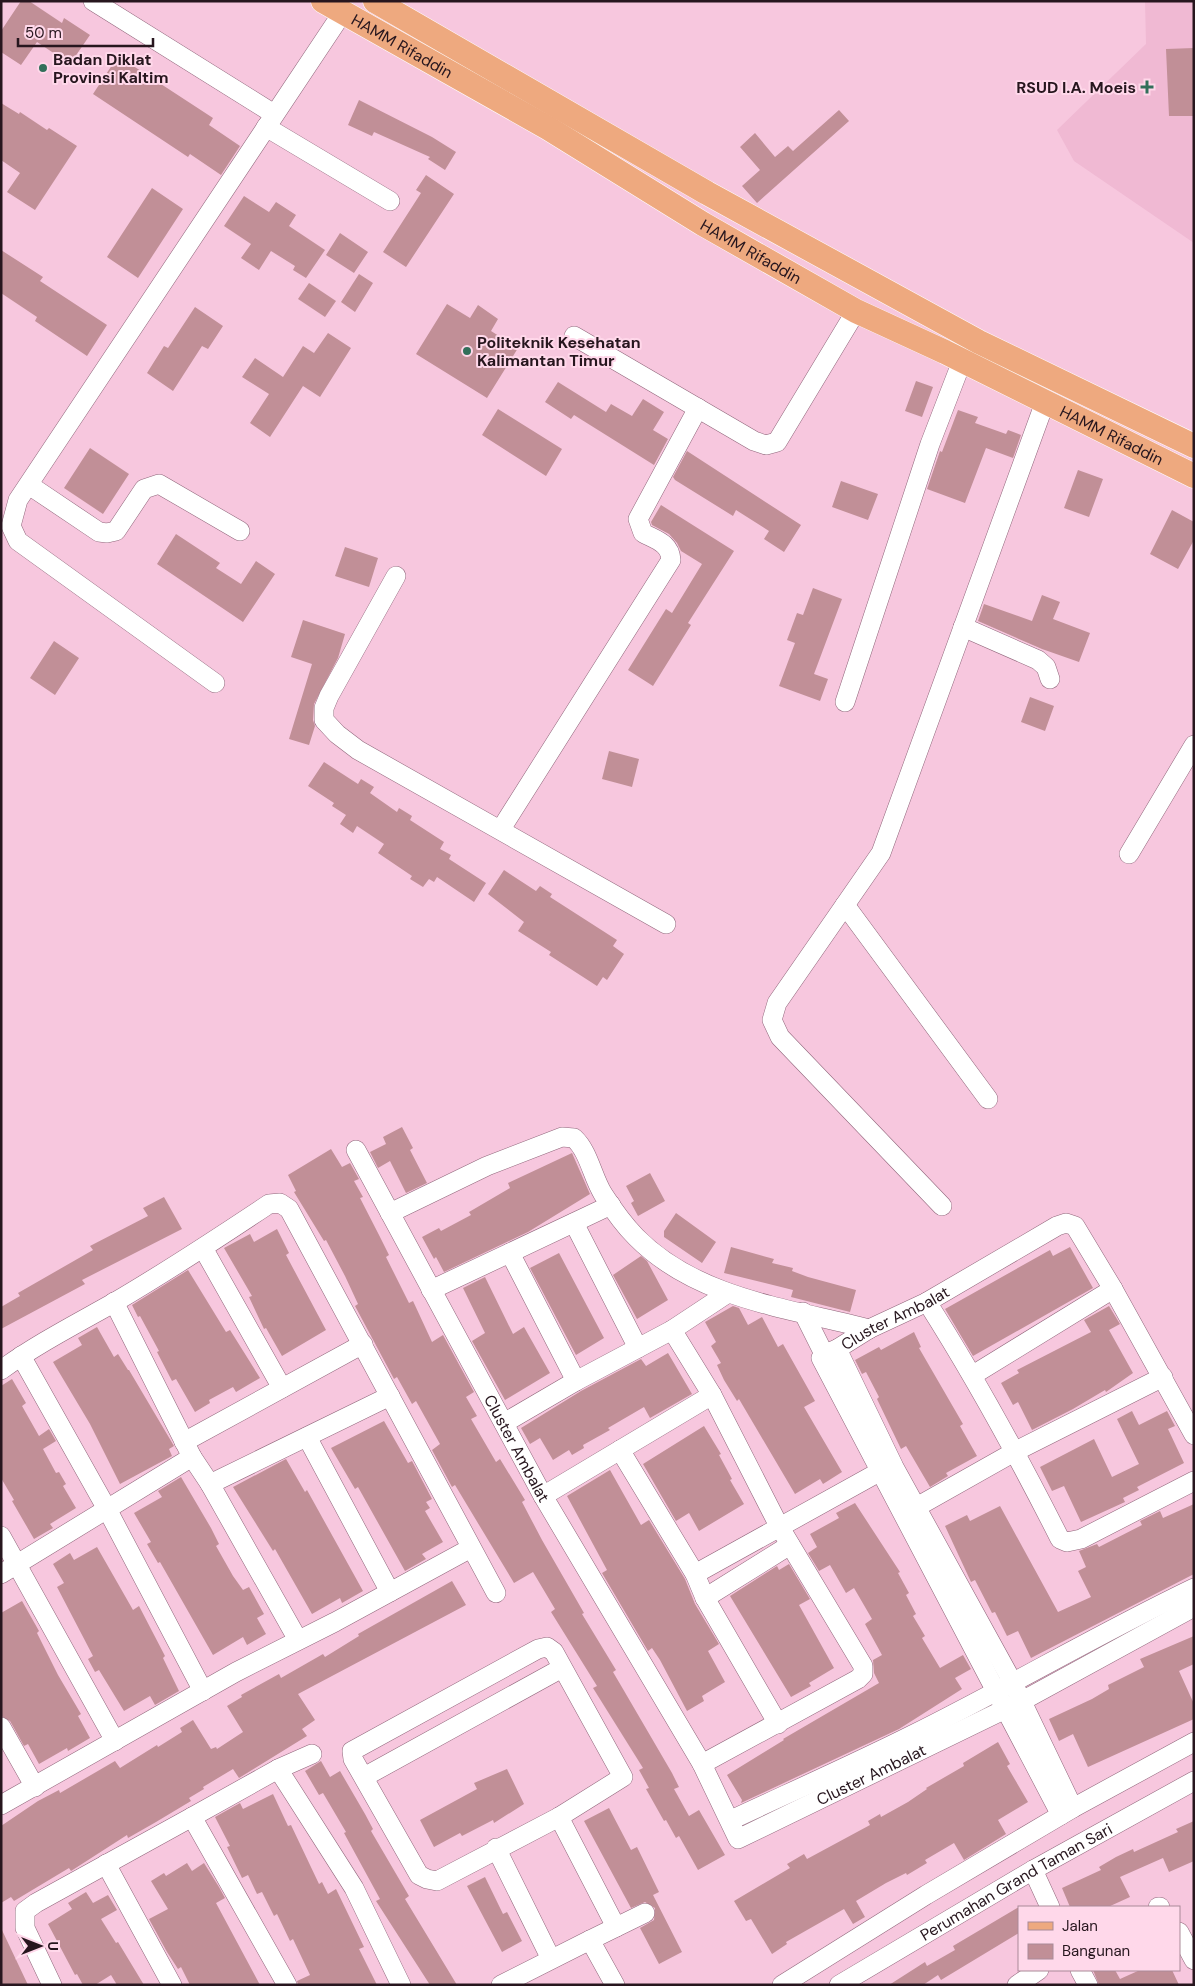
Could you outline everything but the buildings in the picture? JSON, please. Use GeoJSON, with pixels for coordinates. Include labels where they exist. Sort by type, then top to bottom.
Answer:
{"type":"FeatureCollection","features":[{"type":"Feature","properties":{"kind":"main road","name":"HAMM Rifaddin"},"geometry":{"type":"LineString","coordinates":[[375,1],[707,193],[979,342],[1194,446]]}},
{"type":"Feature","properties":{"kind":"main road","name":"HAMM Rifaddin"},"geometry":{"type":"LineString","coordinates":[[333,7],[548,128],[703,224],[856,311],[962,361],[1194,476]]}},
{"type":"Feature","properties":{"kind":"street"},"geometry":{"type":"LineString","coordinates":[[98,3],[390,201]]}},
{"type":"Feature","properties":{"kind":"street"},"geometry":{"type":"LineString","coordinates":[[215,683],[18,540],[11,526],[18,500],[270,121],[333,7]]}},
{"type":"Feature","properties":{"kind":"street"},"geometry":{"type":"LineString","coordinates":[[574,336],[754,441],[766,445],[777,442],[856,311]]}},
{"type":"Feature","properties":{"kind":"street"},"geometry":{"type":"LineString","coordinates":[[845,702],[930,444],[962,361]]}},
{"type":"Feature","properties":{"kind":"street"},"geometry":{"type":"LineString","coordinates":[[942,1206],[780,1037],[772,1020],[777,1003],[881,853],[1045,402]]}},
{"type":"Feature","properties":{"kind":"street"},"geometry":{"type":"LineString","coordinates":[[500,829],[671,560],[671,552],[666,545],[643,533],[638,520],[698,408]]}},
{"type":"Feature","properties":{"kind":"street"},"geometry":{"type":"LineString","coordinates":[[29,485],[99,532],[116,531],[144,489],[159,484],[240,531]]}},
{"type":"Feature","properties":{"kind":"street"},"geometry":{"type":"LineString","coordinates":[[396,576],[329,696],[324,708],[324,720],[337,734],[358,750],[666,924]]}},
{"type":"Feature","properties":{"kind":"street"},"geometry":{"type":"LineString","coordinates":[[963,627],[1038,660],[1046,667],[1050,679]]}},
{"type":"Feature","properties":{"kind":"street"},"geometry":{"type":"LineString","coordinates":[[1129,854],[1194,745]]}},
{"type":"Feature","properties":{"kind":"street"},"geometry":{"type":"LineString","coordinates":[[845,905],[988,1099]]}},
{"type":"Feature","properties":{"kind":"street"},"geometry":{"type":"LineString","coordinates":[[390,1213],[487,1166],[562,1137],[574,1138],[581,1144],[603,1194],[635,1236],[669,1264],[702,1283],[728,1293],[869,1329]]}},
{"type":"Feature","properties":{"kind":"street","name":"Cluster Ambalat"},"geometry":{"type":"LineString","coordinates":[[356,1150],[543,1496],[702,1764],[738,1839],[1022,1701],[1194,1607]]}},
{"type":"Feature","properties":{"kind":"street"},"geometry":{"type":"LineString","coordinates":[[1,1370],[65,1328],[114,1302],[203,1248],[269,1204],[280,1203],[289,1209],[496,1593]]}},
{"type":"Feature","properties":{"kind":"street"},"geometry":{"type":"LineString","coordinates":[[432,1290],[612,1205]]}},
{"type":"Feature","properties":{"kind":"street"},"geometry":{"type":"LineString","coordinates":[[574,1223],[638,1348]]}},
{"type":"Feature","properties":{"kind":"street","name":"Cluster Ambalat"},"geometry":{"type":"LineString","coordinates":[[1067,1811],[1013,1683],[910,1511],[894,1467],[830,1352],[869,1329],[927,1302],[1057,1226],[1066,1223],[1075,1226],[1113,1289],[1194,1435]]}},
{"type":"Feature","properties":{"kind":"street"},"geometry":{"type":"LineString","coordinates":[[203,1248],[282,1388]]}},
{"type":"Feature","properties":{"kind":"street"},"geometry":{"type":"LineString","coordinates":[[510,1253],[576,1381]]}},
{"type":"Feature","properties":{"kind":"street"},"geometry":{"type":"LineString","coordinates":[[973,1375],[1113,1289]]}},
{"type":"Feature","properties":{"kind":"street"},"geometry":{"type":"LineString","coordinates":[[504,1423],[576,1381],[672,1330],[728,1293]]}},
{"type":"Feature","properties":{"kind":"street"},"geometry":{"type":"LineString","coordinates":[[114,1302],[188,1450],[210,1484],[298,1640]]}},
{"type":"Feature","properties":{"kind":"street"},"geometry":{"type":"LineString","coordinates":[[927,1302],[973,1375],[1016,1451],[1060,1539],[1067,1542],[1081,1539],[1194,1481]]}},
{"type":"Feature","properties":{"kind":"street"},"geometry":{"type":"LineString","coordinates":[[803,1312],[830,1352],[822,1362],[880,1472],[910,1511],[1004,1710],[1067,1811]]}},
{"type":"Feature","properties":{"kind":"street"},"geometry":{"type":"LineString","coordinates":[[672,1330],[712,1395],[779,1526],[863,1666],[863,1674],[858,1679],[702,1764]]}},
{"type":"Feature","properties":{"kind":"street"},"geometry":{"type":"LineString","coordinates":[[1,1574],[107,1510],[188,1450],[282,1388],[363,1344]]}},
{"type":"Feature","properties":{"kind":"street"},"geometry":{"type":"LineString","coordinates":[[21,1356],[107,1510],[203,1691]]}},
{"type":"Feature","properties":{"kind":"street"},"geometry":{"type":"LineString","coordinates":[[910,1511],[1016,1451],[1163,1377]]}},
{"type":"Feature","properties":{"kind":"street"},"geometry":{"type":"LineString","coordinates":[[543,1496],[712,1395]]}},
{"type":"Feature","properties":{"kind":"street"},"geometry":{"type":"LineString","coordinates":[[210,1484],[390,1396]]}},
{"type":"Feature","properties":{"kind":"street"},"geometry":{"type":"LineString","coordinates":[[307,1437],[390,1592]]}},
{"type":"Feature","properties":{"kind":"street"},"geometry":{"type":"LineString","coordinates":[[620,1450],[695,1574],[705,1598],[778,1724]]}},
{"type":"Feature","properties":{"kind":"street"},"geometry":{"type":"LineString","coordinates":[[695,1574],[880,1472]]}},
{"type":"Feature","properties":{"kind":"street"},"geometry":{"type":"LineString","coordinates":[[1,1536],[115,1741]]}},
{"type":"Feature","properties":{"kind":"street"},"geometry":{"type":"LineString","coordinates":[[705,1598],[790,1545]]}},
{"type":"Feature","properties":{"kind":"street"},"geometry":{"type":"LineString","coordinates":[[1,1806],[203,1691],[471,1548]]}},
{"type":"Feature","properties":{"kind":"street","name":"Cluster Ambalat"},"geometry":{"type":"LineString","coordinates":[[730,1820],[913,1735],[1013,1683],[1119,1624],[1194,1588]]}},
{"type":"Feature","properties":{"kind":"street"},"geometry":{"type":"LineString","coordinates":[[547,1647],[554,1652],[562,1668],[624,1777],[559,1817],[496,1848],[437,1881],[427,1880],[419,1875],[353,1759],[352,1751],[538,1649],[547,1647]]}},
{"type":"Feature","properties":{"kind":"street"},"geometry":{"type":"LineString","coordinates":[[364,1777],[562,1668]]}},
{"type":"Feature","properties":{"kind":"street"},"geometry":{"type":"LineString","coordinates":[[1,1727],[35,1787]]}},
{"type":"Feature","properties":{"kind":"street"},"geometry":{"type":"LineString","coordinates":[[782,1985],[926,1894],[1067,1811],[1194,1742]]}},
{"type":"Feature","properties":{"kind":"street"},"geometry":{"type":"LineString","coordinates":[[52,1985],[25,1928],[25,1911],[36,1903],[278,1769],[312,1754]]}},
{"type":"Feature","properties":{"kind":"street"},"geometry":{"type":"LineString","coordinates":[[278,1769],[354,1888],[401,1985]]}},
{"type":"Feature","properties":{"kind":"street","name":"Perumahan Grand Taman Sari"},"geometry":{"type":"LineString","coordinates":[[838,1985],[1033,1870],[1194,1781]]}},
{"type":"Feature","properties":{"kind":"street"},"geometry":{"type":"LineString","coordinates":[[192,1817],[287,1985]]}},
{"type":"Feature","properties":{"kind":"street"},"geometry":{"type":"LineString","coordinates":[[559,1817],[616,1927]]}},
{"type":"Feature","properties":{"kind":"street"},"geometry":{"type":"LineString","coordinates":[[496,1848],[551,1959]]}},
{"type":"Feature","properties":{"kind":"street"},"geometry":{"type":"LineString","coordinates":[[106,1864],[172,1985]]}},
{"type":"Feature","properties":{"kind":"street"},"geometry":{"type":"LineString","coordinates":[[1033,1870],[1050,1906]]}},
{"type":"Feature","properties":{"kind":"street"},"geometry":{"type":"LineString","coordinates":[[501,1985],[645,1913]]}},
{"type":"Feature","properties":{"kind":"street"},"geometry":{"type":"LineString","coordinates":[[1180,1934],[1194,1960]]}},
{"type":"Feature","properties":{"kind":"street"},"geometry":{"type":"LineString","coordinates":[[590,1940],[614,1985]]}},
{"type":"Feature","properties":{"kind":"street"},"geometry":{"type":"LineString","coordinates":[[1017,1985],[1038,1971]]}},
{"type":"Feature","properties":{"kind":"street"},"geometry":{"type":"LineString","coordinates":[[1081,1971],[1088,1985]]}},
{"type":"Feature","properties":{"kind":"shaded area","name":"RSUD I.A. Moeis"},"geometry":{"type":"Polygon","coordinates":[[[1145,1],[1194,1],[1194,243],[1074,161],[1057,130],[1146,44],[1145,1]]]}},
{"type":"Feature","properties":{"kind":"place","name":"Badan Diklat Provinsi Kaltim"},"geometry":{"type":"Point","coordinates":[43,68]}},
{"type":"Feature","properties":{"kind":"place","name":"RSUD I.A. Moeis"},"geometry":{"type":"Point","coordinates":[1147,87]}},
{"type":"Feature","properties":{"kind":"place","name":"Politeknik Kesehatan Kalimantan Timur"},"geometry":{"type":"Point","coordinates":[467,351]}}]}
